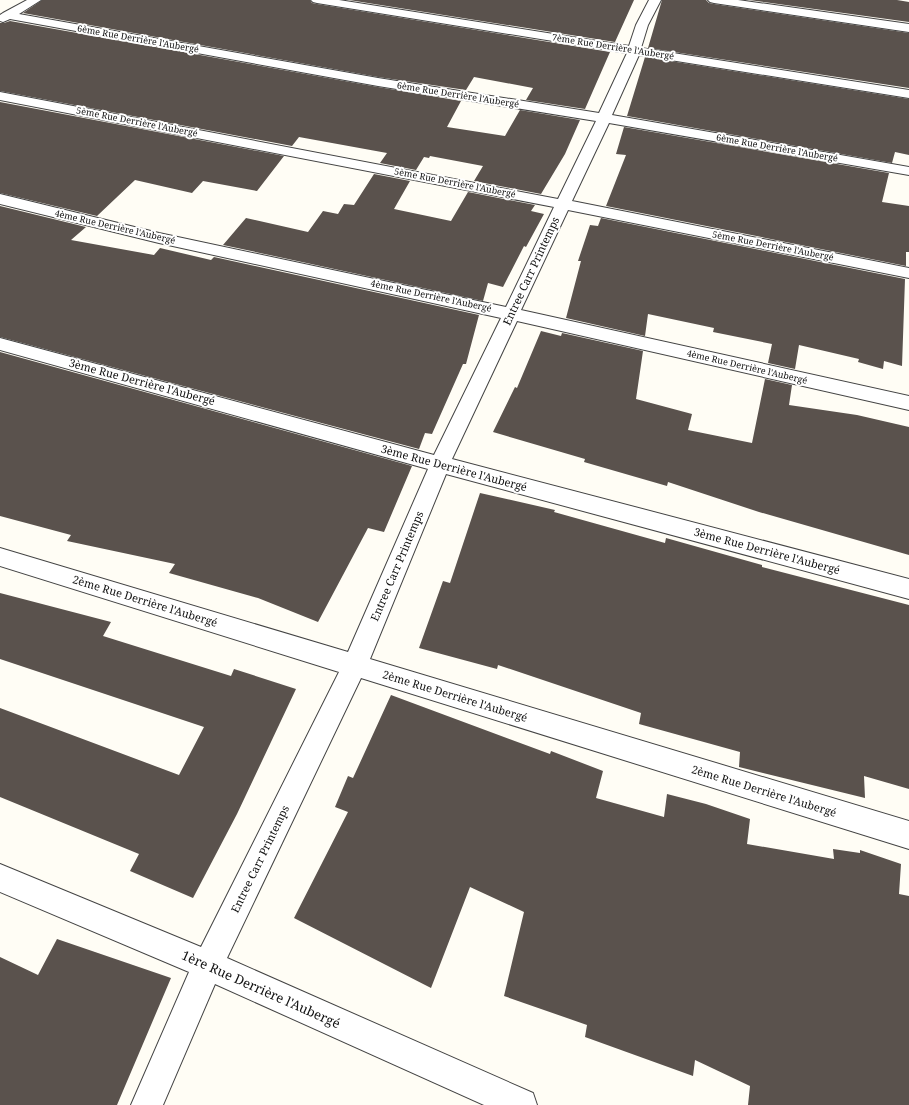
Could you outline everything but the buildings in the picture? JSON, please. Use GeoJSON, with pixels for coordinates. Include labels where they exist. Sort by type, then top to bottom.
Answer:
{"type":"FeatureCollection","features":[{"type":"Feature","properties":{"kind":"street"},"geometry":{"type":"LineString","coordinates":[[3,17],[35,0]]}},
{"type":"Feature","properties":{"kind":"street","name":"7ème Rue Derrière l'Aubergé"},"geometry":{"type":"LineString","coordinates":[[316,0],[909,94]]}},
{"type":"Feature","properties":{"kind":"street","name":"Entree Carr Printemps"},"geometry":{"type":"LineString","coordinates":[[147,1105],[208,965],[355,665],[440,464],[604,118],[634,51],[642,25],[654,0]]}},
{"type":"Feature","properties":{"kind":"street"},"geometry":{"type":"LineString","coordinates":[[714,0],[909,28]]}},
{"type":"Feature","properties":{"kind":"street","name":"6ème Rue Derrière l'Aubergé"},"geometry":{"type":"LineString","coordinates":[[3,17],[378,82],[604,118],[909,171]]}},
{"type":"Feature","properties":{"kind":"street","name":"5ème Rue Derrière l'Aubergé"},"geometry":{"type":"LineString","coordinates":[[0,96],[563,204],[909,273]]}},
{"type":"Feature","properties":{"kind":"street","name":"4ème Rue Derrière l'Aubergé"},"geometry":{"type":"LineString","coordinates":[[0,199],[159,238],[511,314],[909,404]]}},
{"type":"Feature","properties":{"kind":"street","name":"3ème Rue Derrière l'Aubergé"},"geometry":{"type":"LineString","coordinates":[[0,344],[440,464],[909,589]]}},
{"type":"Feature","properties":{"kind":"street","name":"2ème Rue Derrière l'Aubergé"},"geometry":{"type":"LineString","coordinates":[[0,557],[909,835]]}},
{"type":"Feature","properties":{"kind":"street","name":"1ère Rue Derrière l'Aubergé"},"geometry":{"type":"LineString","coordinates":[[0,878],[208,965],[521,1105]]}}]}
